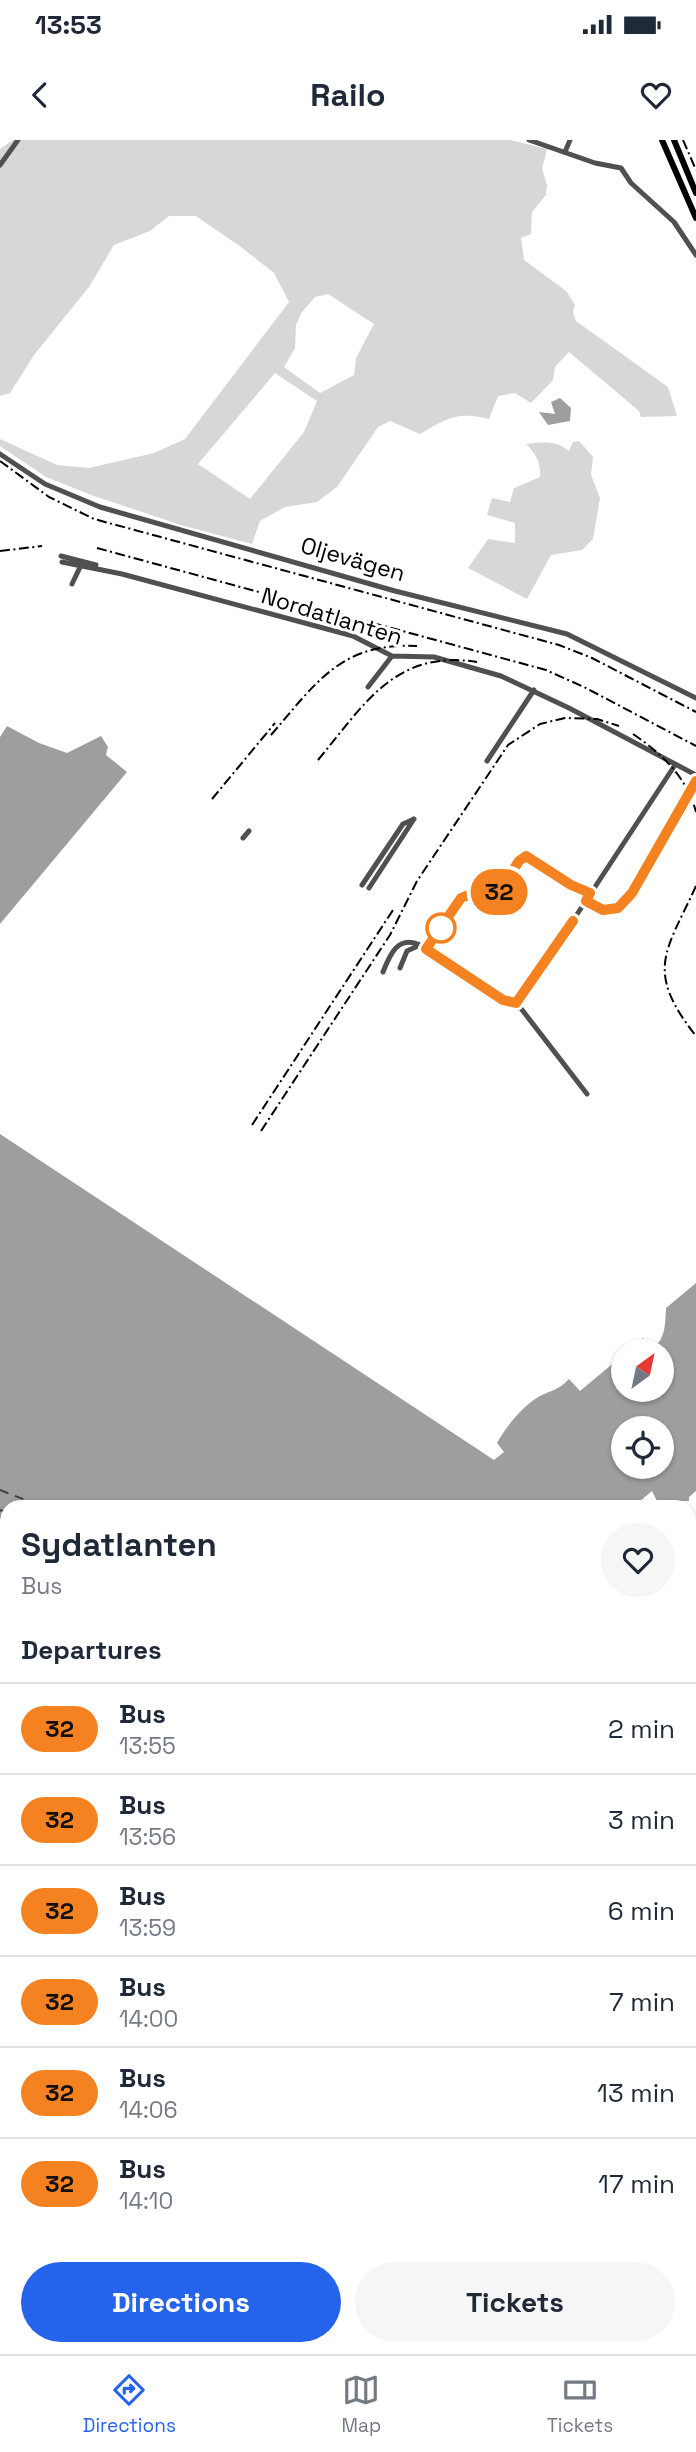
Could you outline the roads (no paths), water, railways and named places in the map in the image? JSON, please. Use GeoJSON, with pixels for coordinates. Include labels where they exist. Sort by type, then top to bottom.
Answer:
{"type":"FeatureCollection","features":[{"type":"Feature","properties":{"kind":"main road"},"geometry":{"type":"LineString","coordinates":[[662,140],[696,218]]}},
{"type":"Feature","properties":{"kind":"main road"},"geometry":{"type":"LineString","coordinates":[[674,140],[696,193]]}},
{"type":"Feature","properties":{"kind":"street"},"geometry":{"type":"LineString","coordinates":[[0,164],[19,140]]}},
{"type":"Feature","properties":{"kind":"street"},"geometry":{"type":"LineString","coordinates":[[529,140],[624,170],[631,183],[674,222],[696,256]]}},
{"type":"Feature","properties":{"kind":"street"},"geometry":{"type":"LineString","coordinates":[[565,152],[570,140]]}},
{"type":"Feature","properties":{"kind":"street","name":"Oljevägen"},"geometry":{"type":"LineString","coordinates":[[0,454],[45,484],[100,507],[395,591],[567,634],[696,698]]}},
{"type":"Feature","properties":{"kind":"street","name":"Nordatlanten"},"geometry":{"type":"LineString","coordinates":[[62,559],[80,566],[122,574],[353,636],[392,656],[434,657],[501,676],[534,690],[696,775]]}},
{"type":"Feature","properties":{"kind":"street"},"geometry":{"type":"LineString","coordinates":[[70,583],[80,566]]}},
{"type":"Feature","properties":{"kind":"street"},"geometry":{"type":"LineString","coordinates":[[368,687],[392,656]]}},
{"type":"Feature","properties":{"kind":"street"},"geometry":{"type":"LineString","coordinates":[[487,761],[534,690]]}},
{"type":"Feature","properties":{"kind":"street"},"geometry":{"type":"LineString","coordinates":[[516,1003],[675,765]]}},
{"type":"Feature","properties":{"kind":"street"},"geometry":{"type":"LineString","coordinates":[[586,901],[609,911],[626,902],[696,781]]}},
{"type":"Feature","properties":{"kind":"street"},"geometry":{"type":"LineString","coordinates":[[366,886],[408,820]]}},
{"type":"Feature","properties":{"kind":"street"},"geometry":{"type":"LineString","coordinates":[[243,838],[249,831]]}},
{"type":"Feature","properties":{"kind":"street"},"geometry":{"type":"LineString","coordinates":[[383,972],[390,953],[400,944],[409,941],[420,945],[503,1000],[516,1003],[587,1094]]}},
{"type":"Feature","properties":{"kind":"street"},"geometry":{"type":"LineString","coordinates":[[400,968],[407,951],[420,945]]}},
{"type":"Feature","properties":{"kind":"railway"},"geometry":{"type":"LineString","coordinates":[[683,140],[696,170]]}},
{"type":"Feature","properties":{"kind":"railway"},"geometry":{"type":"LineString","coordinates":[[0,461],[49,497],[94,519],[559,645],[592,658],[696,712]]}},
{"type":"Feature","properties":{"kind":"railway"},"geometry":{"type":"LineString","coordinates":[[0,551],[42,546]]}},
{"type":"Feature","properties":{"kind":"railway"},"geometry":{"type":"LineString","coordinates":[[97,548],[546,670],[696,746]]}},
{"type":"Feature","properties":{"kind":"railway"},"geometry":{"type":"LineString","coordinates":[[271,735],[317,683],[349,659],[368,651],[417,646]]}},
{"type":"Feature","properties":{"kind":"railway"},"geometry":{"type":"LineString","coordinates":[[318,760],[367,701],[384,685],[403,673],[424,664],[449,660],[477,662]]}},
{"type":"Feature","properties":{"kind":"railway"},"geometry":{"type":"LineString","coordinates":[[261,1131],[390,935],[417,881],[508,745],[540,724],[565,718],[597,719],[619,726]]}},
{"type":"Feature","properties":{"kind":"railway"},"geometry":{"type":"LineString","coordinates":[[212,799],[275,723]]}},
{"type":"Feature","properties":{"kind":"railway"},"geometry":{"type":"LineString","coordinates":[[633,734],[672,767],[692,799],[696,812]]}},
{"type":"Feature","properties":{"kind":"railway"},"geometry":{"type":"LineString","coordinates":[[696,886],[676,928],[665,961],[665,977],[670,994],[696,1036]]}},
{"type":"Feature","properties":{"kind":"railway"},"geometry":{"type":"LineString","coordinates":[[252,1125],[393,910]]}}]}
